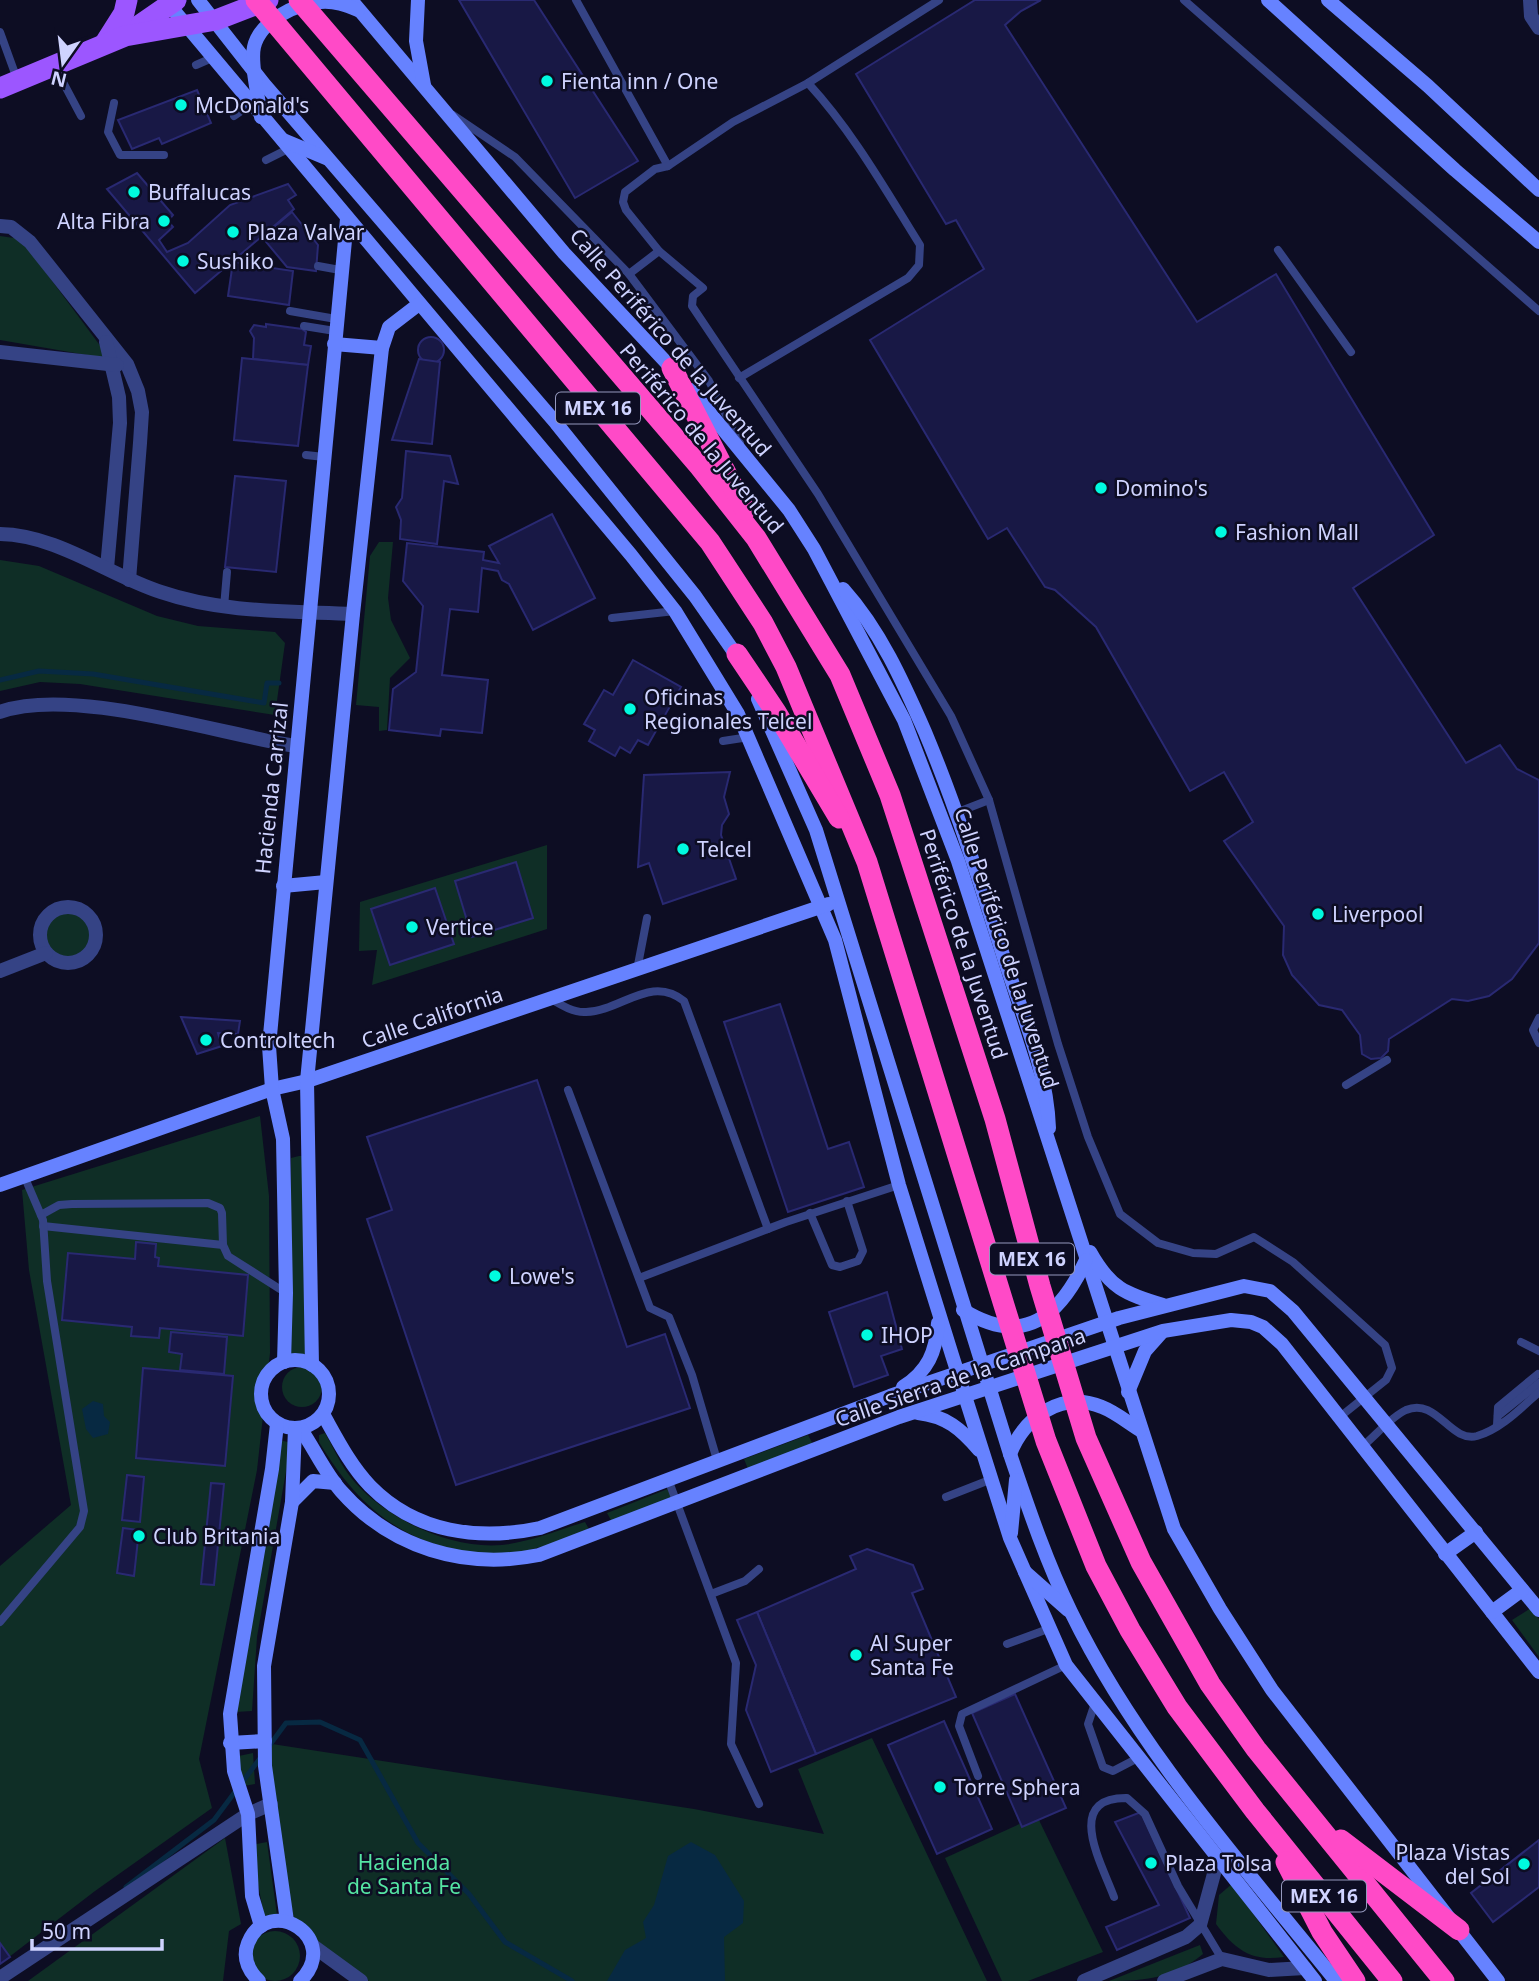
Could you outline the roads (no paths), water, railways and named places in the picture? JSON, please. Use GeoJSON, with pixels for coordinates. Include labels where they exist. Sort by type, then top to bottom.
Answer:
{"type":"FeatureCollection","features":[{"type":"Feature","properties":{"kind":"highway","name":"MEX 16"},"geometry":{"type":"LineString","coordinates":[[256,0],[710,542],[763,623],[786,667],[864,856],[1046,1441],[1096,1566],[1130,1630],[1177,1707],[1255,1811],[1392,1981]]}},
{"type":"Feature","properties":{"kind":"highway","name":"Periférico de la Juventud"},"geometry":{"type":"LineString","coordinates":[[299,0],[700,467],[756,538],[840,675],[890,795],[995,1119],[1040,1286],[1086,1438],[1141,1562],[1210,1684],[1256,1749],[1444,1981]]}},
{"type":"Feature","properties":{"kind":"highway"},"geometry":{"type":"LineString","coordinates":[[671,368],[737,492],[756,538]]}},
{"type":"Feature","properties":{"kind":"highway"},"geometry":{"type":"LineString","coordinates":[[737,654],[864,856]]}},
{"type":"Feature","properties":{"kind":"highway"},"geometry":{"type":"LineString","coordinates":[[1310,1813],[1459,1930]]}},
{"type":"Feature","properties":{"kind":"highway"},"geometry":{"type":"LineString","coordinates":[[1270,1829],[1322,1932],[1355,1981]]}},
{"type":"Feature","properties":{"kind":"main road"},"geometry":{"type":"LineString","coordinates":[[105,43],[124,13],[127,0]]}},
{"type":"Feature","properties":{"kind":"main road"},"geometry":{"type":"LineString","coordinates":[[9,85],[125,36],[188,27],[225,17],[268,0]]}},
{"type":"Feature","properties":{"kind":"main road"},"geometry":{"type":"LineString","coordinates":[[125,36],[170,1]]}},
{"type":"Feature","properties":{"kind":"street"},"geometry":{"type":"LineString","coordinates":[[198,0],[225,17],[256,75],[556,423],[655,544],[737,654],[807,807],[1010,1454],[1071,1612],[1122,1700],[1176,1779],[1336,1981]]}},
{"type":"Feature","properties":{"kind":"street"},"geometry":{"type":"LineString","coordinates":[[418,0],[416,41],[425,86]]}},
{"type":"Feature","properties":{"kind":"street"},"geometry":{"type":"LineString","coordinates":[[1268,0],[1455,170],[1539,242]]}},
{"type":"Feature","properties":{"kind":"street"},"geometry":{"type":"LineString","coordinates":[[1328,0],[1428,86],[1539,191]]}},
{"type":"Feature","properties":{"kind":"street"},"geometry":{"type":"LineString","coordinates":[[1531,0],[1531,16],[1539,28]]}},
{"type":"Feature","properties":{"kind":"street"},"geometry":{"type":"LineString","coordinates":[[170,1],[212,58],[283,144],[631,555],[675,611],[719,680],[749,737],[757,766],[821,906],[850,993],[899,1185],[939,1315],[1010,1538],[1048,1629],[1066,1665],[1315,1981]]}},
{"type":"Feature","properties":{"kind":"street"},"geometry":{"type":"LineString","coordinates":[[261,117],[253,52],[258,36],[280,16],[312,2],[355,5]]}},
{"type":"Feature","properties":{"kind":"street","name":"Calle Periférico de la Juventud"},"geometry":{"type":"LineString","coordinates":[[355,5],[564,253],[671,368],[745,455],[789,510],[828,574],[904,720],[958,861],[1174,1529],[1220,1609],[1272,1690],[1498,1981]]}},
{"type":"Feature","properties":{"kind":"street"},"geometry":{"type":"LineString","coordinates":[[283,144],[329,159]]}},
{"type":"Feature","properties":{"kind":"street","name":"Hacienda Carrizal"},"geometry":{"type":"LineString","coordinates":[[284,1362],[286,1293],[283,1139],[272,1089],[269,1046],[346,219]]}},
{"type":"Feature","properties":{"kind":"street"},"geometry":{"type":"LineString","coordinates":[[2,226],[30,242],[106,342],[127,364],[138,391],[142,412],[129,580]]}},
{"type":"Feature","properties":{"kind":"street"},"geometry":{"type":"LineString","coordinates":[[312,1365],[307,1081],[352,614],[382,348],[388,327],[419,303]]}},
{"type":"Feature","properties":{"kind":"street"},"geometry":{"type":"LineString","coordinates":[[335,331],[382,348]]}},
{"type":"Feature","properties":{"kind":"street"},"geometry":{"type":"LineString","coordinates":[[106,342],[119,397],[120,423],[107,568]]}},
{"type":"Feature","properties":{"kind":"street"},"geometry":{"type":"LineString","coordinates":[[0,352],[110,365],[127,364]]}},
{"type":"Feature","properties":{"kind":"street"},"geometry":{"type":"LineString","coordinates":[[0,534],[55,546],[129,580],[190,601],[224,607],[352,614]]}},
{"type":"Feature","properties":{"kind":"street"},"geometry":{"type":"LineString","coordinates":[[828,574],[870,621],[891,660],[958,811],[1047,1091],[1050,1147]]}},
{"type":"Feature","properties":{"kind":"street"},"geometry":{"type":"LineString","coordinates":[[0,712],[44,704],[99,708],[296,746]]}},
{"type":"Feature","properties":{"kind":"street"},"geometry":{"type":"LineString","coordinates":[[283,886],[326,882]]}},
{"type":"Feature","properties":{"kind":"street","name":"Calle California"},"geometry":{"type":"LineString","coordinates":[[0,1185],[272,1089],[307,1081],[837,901]]}},
{"type":"Feature","properties":{"kind":"street"},"geometry":{"type":"LineString","coordinates":[[0,971],[46,953],[67,963],[79,961],[94,945],[96,933],[93,922],[85,913],[74,908],[62,907],[52,912],[43,920],[39,931],[40,943],[46,953]]}},
{"type":"Feature","properties":{"kind":"street"},"geometry":{"type":"LineString","coordinates":[[1076,1229],[1111,1284],[1133,1296],[1165,1305]]}},
{"type":"Feature","properties":{"kind":"street"},"geometry":{"type":"LineString","coordinates":[[963,1310],[995,1325],[1029,1323],[1059,1306],[1070,1293],[1086,1259]]}},
{"type":"Feature","properties":{"kind":"street","name":"Calle Sierra de la Campana"},"geometry":{"type":"LineString","coordinates":[[323,1414],[348,1458],[370,1486],[397,1509],[435,1526],[467,1535],[506,1535],[540,1528],[890,1395],[981,1364],[1165,1305],[1244,1286],[1270,1291],[1293,1311],[1539,1610]]}},
{"type":"Feature","properties":{"kind":"street"},"geometry":{"type":"LineString","coordinates":[[890,1395],[913,1380],[936,1351],[939,1315]]}},
{"type":"Feature","properties":{"kind":"street","name":"Calle Sierra de la Campana"},"geometry":{"type":"LineString","coordinates":[[297,1428],[335,1483],[364,1515],[387,1531],[442,1555],[499,1562],[525,1558],[604,1532],[913,1413],[1163,1331],[1231,1320],[1263,1327],[1282,1344],[1364,1445],[1445,1554],[1539,1672]]}},
{"type":"Feature","properties":{"kind":"street"},"geometry":{"type":"LineString","coordinates":[[1128,1392],[1145,1351],[1163,1331]]}},
{"type":"Feature","properties":{"kind":"street"},"geometry":{"type":"LineString","coordinates":[[303,1361],[312,1365],[326,1382],[329,1393],[323,1414],[297,1428],[277,1424],[262,1407],[260,1396],[266,1375],[284,1362],[303,1361]]}},
{"type":"Feature","properties":{"kind":"street"},"geometry":{"type":"LineString","coordinates":[[1010,1454],[1017,1436],[1029,1421],[1044,1410],[1063,1404],[1082,1402],[1101,1406],[1140,1430]]}},
{"type":"Feature","properties":{"kind":"street"},"geometry":{"type":"LineString","coordinates":[[913,1413],[933,1415],[953,1423],[984,1456]]}},
{"type":"Feature","properties":{"kind":"street"},"geometry":{"type":"LineString","coordinates":[[822,1422],[831,1444]]}},
{"type":"Feature","properties":{"kind":"street"},"geometry":{"type":"LineString","coordinates":[[261,1926],[252,1896],[248,1814],[234,1771],[230,1714],[272,1469],[277,1424]]}},
{"type":"Feature","properties":{"kind":"street"},"geometry":{"type":"LineString","coordinates":[[287,1921],[265,1741],[264,1666],[292,1502],[297,1428]]}},
{"type":"Feature","properties":{"kind":"street"},"geometry":{"type":"LineString","coordinates":[[1010,1538],[1017,1475]]}},
{"type":"Feature","properties":{"kind":"street"},"geometry":{"type":"LineString","coordinates":[[292,1502],[313,1481],[335,1483]]}},
{"type":"Feature","properties":{"kind":"street"},"geometry":{"type":"LineString","coordinates":[[592,1508],[604,1532]]}},
{"type":"Feature","properties":{"kind":"street"},"geometry":{"type":"LineString","coordinates":[[1445,1554],[1476,1532]]}},
{"type":"Feature","properties":{"kind":"street"},"geometry":{"type":"LineString","coordinates":[[1024,1572],[1071,1612]]}},
{"type":"Feature","properties":{"kind":"street"},"geometry":{"type":"LineString","coordinates":[[1492,1612],[1522,1590]]}},
{"type":"Feature","properties":{"kind":"street"},"geometry":{"type":"LineString","coordinates":[[230,1743],[265,1741]]}},
{"type":"Feature","properties":{"kind":"street"},"geometry":{"type":"LineString","coordinates":[[0,1978],[248,1814],[271,1804]]}},
{"type":"Feature","properties":{"kind":"street"},"geometry":{"type":"LineString","coordinates":[[1084,1981],[1186,1937],[1200,1926],[1217,1859]]}},
{"type":"Feature","properties":{"kind":"street"},"geometry":{"type":"LineString","coordinates":[[252,1978],[246,1947],[251,1935],[261,1926],[278,1920],[287,1921],[306,1933],[313,1946],[361,1981]]}},
{"type":"Feature","properties":{"kind":"street"},"geometry":{"type":"LineString","coordinates":[[300,1981],[312,1966],[313,1946]]}},
{"type":"Feature","properties":{"kind":"street"},"geometry":{"type":"LineString","coordinates":[[1164,1981],[1222,1959],[1262,1974],[1305,1968]]}},
{"type":"Feature","properties":{"kind":"lane"},"geometry":{"type":"LineString","coordinates":[[576,0],[668,166]]}},
{"type":"Feature","properties":{"kind":"lane"},"geometry":{"type":"LineString","coordinates":[[939,0],[808,83],[733,122],[668,166],[654,169],[623,196],[626,210],[659,251],[703,288],[693,296],[692,306],[810,482],[888,607],[951,716],[989,800],[1087,1137],[1119,1214],[1158,1243],[1193,1253],[1216,1254],[1254,1237],[1293,1262],[1357,1319],[1385,1345],[1392,1368],[1386,1380],[1341,1416]]}},
{"type":"Feature","properties":{"kind":"lane"},"geometry":{"type":"LineString","coordinates":[[1184,0],[1539,311]]}},
{"type":"Feature","properties":{"kind":"lane"},"geometry":{"type":"LineString","coordinates":[[0,32],[9,85]]}},
{"type":"Feature","properties":{"kind":"lane"},"geometry":{"type":"LineString","coordinates":[[196,65],[212,58]]}},
{"type":"Feature","properties":{"kind":"lane"},"geometry":{"type":"LineString","coordinates":[[55,67],[81,116]]}},
{"type":"Feature","properties":{"kind":"lane"},"geometry":{"type":"LineString","coordinates":[[739,378],[908,278],[921,258],[920,245],[858,146],[834,111],[808,83]]}},
{"type":"Feature","properties":{"kind":"lane"},"geometry":{"type":"LineString","coordinates":[[114,103],[108,132],[120,155],[164,155]]}},
{"type":"Feature","properties":{"kind":"lane"},"geometry":{"type":"LineString","coordinates":[[234,116],[250,104]]}},
{"type":"Feature","properties":{"kind":"lane"},"geometry":{"type":"LineString","coordinates":[[447,112],[493,139],[515,157],[629,274],[709,381],[745,455]]}},
{"type":"Feature","properties":{"kind":"lane"},"geometry":{"type":"LineString","coordinates":[[266,160],[283,144]]}},
{"type":"Feature","properties":{"kind":"lane"},"geometry":{"type":"LineString","coordinates":[[1278,250],[1350,352]]}},
{"type":"Feature","properties":{"kind":"lane"},"geometry":{"type":"LineString","coordinates":[[629,274],[659,251]]}},
{"type":"Feature","properties":{"kind":"lane"},"geometry":{"type":"LineString","coordinates":[[318,266],[340,270]]}},
{"type":"Feature","properties":{"kind":"lane"},"geometry":{"type":"LineString","coordinates":[[290,311],[335,331]]}},
{"type":"Feature","properties":{"kind":"lane"},"geometry":{"type":"LineString","coordinates":[[304,326],[335,331]]}},
{"type":"Feature","properties":{"kind":"lane"},"geometry":{"type":"LineString","coordinates":[[306,455],[324,457]]}},
{"type":"Feature","properties":{"kind":"lane"},"geometry":{"type":"LineString","coordinates":[[224,607],[227,572]]}},
{"type":"Feature","properties":{"kind":"lane"},"geometry":{"type":"LineString","coordinates":[[612,618],[675,611]]}},
{"type":"Feature","properties":{"kind":"lane"},"geometry":{"type":"LineString","coordinates":[[723,741],[749,737]]}},
{"type":"Feature","properties":{"kind":"lane"},"geometry":{"type":"LineString","coordinates":[[958,811],[989,800]]}},
{"type":"Feature","properties":{"kind":"lane"},"geometry":{"type":"LineString","coordinates":[[636,970],[647,918]]}},
{"type":"Feature","properties":{"kind":"lane"},"geometry":{"type":"LineString","coordinates":[[550,999],[565,1007],[588,1012],[654,990],[670,992],[684,1001],[768,1229]]}},
{"type":"Feature","properties":{"kind":"lane"},"geometry":{"type":"LineString","coordinates":[[1539,1018],[1533,1030],[1539,1043]]}},
{"type":"Feature","properties":{"kind":"lane"},"geometry":{"type":"LineString","coordinates":[[1346,1085],[1387,1060]]}},
{"type":"Feature","properties":{"kind":"lane"},"geometry":{"type":"LineString","coordinates":[[568,1090],[650,1308],[669,1317],[692,1375],[717,1460]]}},
{"type":"Feature","properties":{"kind":"lane"},"geometry":{"type":"LineString","coordinates":[[0,1622],[80,1527],[84,1511],[47,1281],[43,1226],[25,1178]]}},
{"type":"Feature","properties":{"kind":"lane"},"geometry":{"type":"LineString","coordinates":[[639,1278],[810,1213],[899,1185]]}},
{"type":"Feature","properties":{"kind":"lane"},"geometry":{"type":"LineString","coordinates":[[810,1213],[830,1263],[840,1267],[858,1261],[863,1251],[847,1201]]}},
{"type":"Feature","properties":{"kind":"lane"},"geometry":{"type":"LineString","coordinates":[[41,1215],[59,1205],[72,1204],[208,1203],[220,1208],[223,1245],[233,1261],[286,1293]]}},
{"type":"Feature","properties":{"kind":"lane"},"geometry":{"type":"LineString","coordinates":[[43,1226],[223,1245]]}},
{"type":"Feature","properties":{"kind":"lane"},"geometry":{"type":"LineString","coordinates":[[1521,1342],[1539,1351]]}},
{"type":"Feature","properties":{"kind":"lane"},"geometry":{"type":"LineString","coordinates":[[1498,1421],[1498,1407],[1538,1374]]}},
{"type":"Feature","properties":{"kind":"lane"},"geometry":{"type":"LineString","coordinates":[[1498,1421],[1539,1383]]}},
{"type":"Feature","properties":{"kind":"lane"},"geometry":{"type":"LineString","coordinates":[[1364,1445],[1403,1411],[1414,1408],[1432,1412],[1459,1434],[1478,1436],[1539,1392]]}},
{"type":"Feature","properties":{"kind":"lane"},"geometry":{"type":"LineString","coordinates":[[668,1479],[736,1662],[733,1752],[759,1804]]}},
{"type":"Feature","properties":{"kind":"lane"},"geometry":{"type":"LineString","coordinates":[[946,1497],[992,1479]]}},
{"type":"Feature","properties":{"kind":"lane"},"geometry":{"type":"LineString","coordinates":[[711,1594],[745,1581],[759,1569]]}},
{"type":"Feature","properties":{"kind":"lane"},"geometry":{"type":"LineString","coordinates":[[1007,1644],[1048,1629]]}},
{"type":"Feature","properties":{"kind":"lane"},"geometry":{"type":"LineString","coordinates":[[978,1776],[959,1726],[962,1714],[1066,1665]]}},
{"type":"Feature","properties":{"kind":"lane"},"geometry":{"type":"LineString","coordinates":[[1095,1703],[1088,1724],[1103,1767],[1113,1771],[1138,1758]]}},
{"type":"Feature","properties":{"kind":"lane"},"geometry":{"type":"LineString","coordinates":[[1114,1897],[1097,1852],[1090,1819],[1093,1810],[1111,1799],[1127,1798],[1145,1814],[1200,1926],[1222,1959]]}},
{"type":"Feature","properties":{"kind":"water"},"geometry":{"type":"Polygon","coordinates":[[[93,1401],[103,1404],[104,1416],[110,1422],[108,1434],[93,1438],[86,1429],[82,1409],[93,1401]]]}},
{"type":"Feature","properties":{"kind":"water"},"geometry":{"type":"Polygon","coordinates":[[[691,1842],[715,1855],[744,1901],[743,1923],[724,1937],[725,1981],[607,1981],[625,1950],[646,1938],[643,1922],[654,1905],[668,1856],[691,1842]]]}},
{"type":"Feature","properties":{"kind":"waterway"},"geometry":{"type":"LineString","coordinates":[[0,680],[39,671],[93,674],[264,703],[267,683],[279,683]]}},
{"type":"Feature","properties":{"kind":"waterway"},"geometry":{"type":"LineString","coordinates":[[269,1746],[286,1723],[320,1722],[360,1740],[418,1843],[469,1894],[505,1942],[572,1981]]}},
{"type":"Feature","properties":{"kind":"waterway"},"geometry":{"type":"LineString","coordinates":[[126,1887],[214,1820],[261,1757]]}},
{"type":"Feature","properties":{"kind":"place","name":"Fienta inn / One"},"geometry":{"type":"Point","coordinates":[547,81]}},
{"type":"Feature","properties":{"kind":"place","name":"McDonald's"},"geometry":{"type":"Point","coordinates":[181,105]}},
{"type":"Feature","properties":{"kind":"place","name":"Buffalucas"},"geometry":{"type":"Point","coordinates":[134,192]}},
{"type":"Feature","properties":{"kind":"place","name":"Alta Fibra"},"geometry":{"type":"Point","coordinates":[164,221]}},
{"type":"Feature","properties":{"kind":"place","name":"Plaza Valvar"},"geometry":{"type":"Point","coordinates":[233,232]}},
{"type":"Feature","properties":{"kind":"place","name":"Sushiko"},"geometry":{"type":"Point","coordinates":[183,261]}},
{"type":"Feature","properties":{"kind":"place","name":"Domino's"},"geometry":{"type":"Point","coordinates":[1101,488]}},
{"type":"Feature","properties":{"kind":"place","name":"Fashion Mall"},"geometry":{"type":"Point","coordinates":[1221,532]}},
{"type":"Feature","properties":{"kind":"place","name":"Oficinas Regionales Telcel"},"geometry":{"type":"Point","coordinates":[630,709]}},
{"type":"Feature","properties":{"kind":"place","name":"Telcel"},"geometry":{"type":"Point","coordinates":[683,849]}},
{"type":"Feature","properties":{"kind":"place","name":"Liverpool"},"geometry":{"type":"Point","coordinates":[1318,914]}},
{"type":"Feature","properties":{"kind":"place","name":"Vertice"},"geometry":{"type":"Point","coordinates":[412,927]}},
{"type":"Feature","properties":{"kind":"place","name":"Controltech"},"geometry":{"type":"Point","coordinates":[206,1040]}},
{"type":"Feature","properties":{"kind":"place","name":"Lowe's"},"geometry":{"type":"Point","coordinates":[495,1276]}},
{"type":"Feature","properties":{"kind":"place","name":"IHOP"},"geometry":{"type":"Point","coordinates":[867,1335]}},
{"type":"Feature","properties":{"kind":"place","name":"Club Britania"},"geometry":{"type":"Point","coordinates":[139,1536]}},
{"type":"Feature","properties":{"kind":"place","name":"Al Super Santa Fe"},"geometry":{"type":"Point","coordinates":[856,1655]}},
{"type":"Feature","properties":{"kind":"place","name":"Torre Sphera"},"geometry":{"type":"Point","coordinates":[940,1787]}},
{"type":"Feature","properties":{"kind":"place","name":"Plaza Tolsa"},"geometry":{"type":"Point","coordinates":[1151,1863]}},
{"type":"Feature","properties":{"kind":"place","name":"Plaza Vistas del Sol"},"geometry":{"type":"Point","coordinates":[1524,1864]}},
{"type":"Feature","properties":{"kind":"park label","name":"Hacienda de Santa Fe"},"geometry":{"type":"Point","coordinates":[404,1874]}}]}
